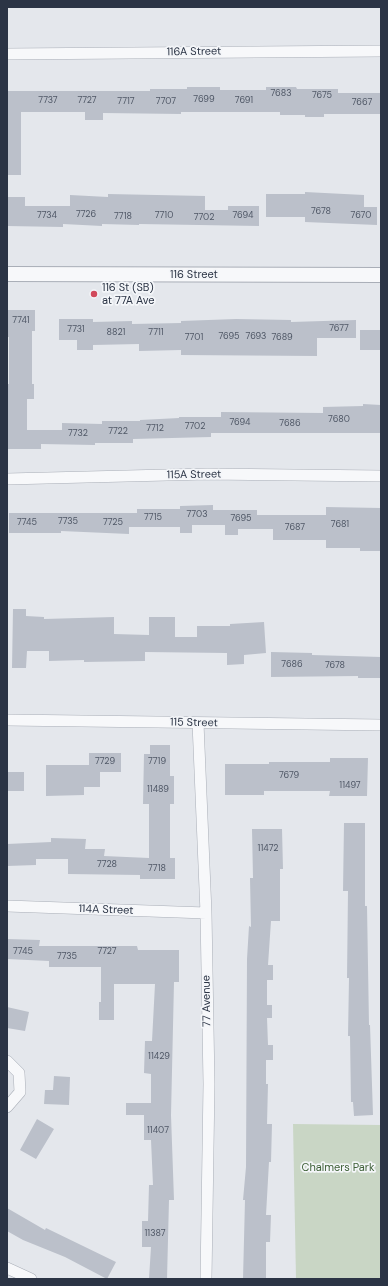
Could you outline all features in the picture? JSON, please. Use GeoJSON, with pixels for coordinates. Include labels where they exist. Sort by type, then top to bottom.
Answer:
{"type":"FeatureCollection","features":[{"type":"Feature","properties":{"kind":"street","name":"116A Street"},"geometry":{"type":"LineString","coordinates":[[7,54],[381,51]]}},
{"type":"Feature","properties":{"kind":"street","name":"116 Street"},"geometry":{"type":"LineString","coordinates":[[7,274],[381,275]]}},
{"type":"Feature","properties":{"kind":"street","name":"115A Street"},"geometry":{"type":"LineString","coordinates":[[7,479],[207,474],[381,476]]}},
{"type":"Feature","properties":{"kind":"street","name":"115 Street"},"geometry":{"type":"LineString","coordinates":[[7,720],[381,725]]}},
{"type":"Feature","properties":{"kind":"street","name":"77 Avenue"},"geometry":{"type":"LineString","coordinates":[[198,723],[206,913],[209,1084],[206,1279]]}},
{"type":"Feature","properties":{"kind":"street","name":"114A Street"},"geometry":{"type":"LineString","coordinates":[[7,906],[206,913]]}},
{"type":"Feature","properties":{"kind":"street"},"geometry":{"type":"LineString","coordinates":[[7,1061],[19,1073],[20,1092],[7,1107]]}},
{"type":"Feature","properties":{"kind":"street"},"geometry":{"type":"LineString","coordinates":[[7,1268],[31,1279]]}},
{"type":"Feature","properties":{"kind":"green space","name":"Chalmers Park"},"geometry":{"type":"Polygon","coordinates":[[[293,1124],[381,1125],[381,1279],[296,1279],[293,1124]]]}},
{"type":"Feature","properties":{"kind":"building"},"geometry":{"type":"Polygon","coordinates":[[[187,87],[220,87],[220,90],[266,90],[266,87],[296,87],[297,89],[338,89],[338,93],[380,93],[380,114],[324,114],[324,117],[305,117],[305,115],[280,115],[280,112],[181,112],[181,114],[103,113],[103,120],[85,120],[85,112],[21,112],[21,175],[7,175],[7,91],[150,91],[150,89],[187,89],[187,87]]]}},
{"type":"Feature","properties":{"kind":"building"},"geometry":{"type":"Polygon","coordinates":[[[305,192],[364,195],[364,207],[377,207],[377,225],[305,222],[305,217],[266,217],[266,194],[305,194],[305,192]]]}},
{"type":"Feature","properties":{"kind":"building"},"geometry":{"type":"Polygon","coordinates":[[[108,194],[205,196],[205,210],[228,210],[228,206],[259,206],[259,226],[102,224],[102,226],[63,224],[63,227],[7,226],[7,197],[25,197],[25,206],[70,206],[70,195],[108,197],[108,194]]]}},
{"type":"Feature","properties":{"kind":"building"},"geometry":{"type":"Polygon","coordinates":[[[7,310],[35,310],[35,331],[32,331],[32,384],[34,384],[34,399],[27,399],[27,430],[62,430],[62,423],[102,424],[102,421],[140,421],[179,417],[221,417],[221,412],[323,413],[323,407],[363,406],[363,404],[381,405],[381,433],[211,433],[211,437],[133,439],[133,443],[95,443],[95,445],[41,444],[41,449],[8,449],[7,384],[9,384],[9,337],[7,337],[7,310]]]}},
{"type":"Feature","properties":{"kind":"building"},"geometry":{"type":"Polygon","coordinates":[[[59,319],[93,319],[93,322],[132,321],[132,324],[181,323],[181,321],[236,319],[291,320],[291,322],[356,320],[356,338],[317,338],[317,356],[181,355],[181,350],[139,351],[139,344],[93,345],[93,350],[77,350],[77,340],[59,340],[59,319]]]}},
{"type":"Feature","properties":{"kind":"building"},"geometry":{"type":"Polygon","coordinates":[[[360,330],[381,330],[381,350],[360,350],[360,330]]]}},
{"type":"Feature","properties":{"kind":"building"},"geometry":{"type":"Polygon","coordinates":[[[213,505],[213,510],[257,510],[257,515],[326,515],[326,507],[381,508],[381,551],[360,551],[360,548],[326,548],[326,540],[273,540],[273,529],[238,529],[238,535],[225,535],[225,525],[192,525],[192,533],[180,533],[180,527],[129,527],[129,534],[61,531],[61,533],[9,533],[9,513],[137,513],[137,509],[180,509],[180,506],[213,505]]]}},
{"type":"Feature","properties":{"kind":"building"},"geometry":{"type":"Polygon","coordinates":[[[13,609],[26,609],[26,616],[44,617],[44,619],[114,617],[114,634],[149,635],[149,617],[175,617],[175,637],[197,637],[197,626],[230,626],[230,624],[264,622],[266,653],[244,655],[244,664],[227,665],[227,653],[145,652],[145,661],[84,662],[84,660],[49,661],[49,651],[27,651],[26,668],[12,668],[13,609]]]}},
{"type":"Feature","properties":{"kind":"building"},"geometry":{"type":"Polygon","coordinates":[[[271,652],[381,657],[381,678],[358,678],[358,676],[271,677],[271,652]]]}},
{"type":"Feature","properties":{"kind":"building"},"geometry":{"type":"Polygon","coordinates":[[[150,745],[170,745],[170,776],[174,776],[174,804],[170,804],[170,858],[175,858],[175,879],[140,879],[140,875],[68,874],[68,859],[36,859],[36,865],[7,866],[7,844],[51,842],[51,838],[86,839],[85,849],[105,849],[104,856],[149,858],[149,804],[143,804],[144,754],[150,754],[150,745]]]}},
{"type":"Feature","properties":{"kind":"building"},"geometry":{"type":"Polygon","coordinates":[[[89,753],[121,753],[121,772],[100,772],[100,787],[84,787],[84,795],[46,796],[46,765],[89,765],[89,753]]]}},
{"type":"Feature","properties":{"kind":"building"},"geometry":{"type":"Polygon","coordinates":[[[330,758],[368,758],[367,796],[329,796],[330,791],[264,791],[264,795],[225,795],[225,764],[330,762],[330,758]]]}},
{"type":"Feature","properties":{"kind":"building"},"geometry":{"type":"Polygon","coordinates":[[[7,772],[24,772],[24,791],[7,791],[7,772]]]}},
{"type":"Feature","properties":{"kind":"building"},"geometry":{"type":"Polygon","coordinates":[[[344,823],[365,823],[365,906],[367,906],[369,1025],[373,1115],[354,1116],[353,1102],[351,1102],[350,1036],[348,1036],[349,978],[347,978],[348,891],[343,891],[344,823]]]}},
{"type":"Feature","properties":{"kind":"building"},"geometry":{"type":"Polygon","coordinates":[[[252,829],[282,829],[283,869],[280,869],[280,921],[271,921],[268,965],[273,965],[273,980],[267,980],[267,1005],[272,1005],[272,1018],[267,1018],[268,1045],[273,1045],[273,1060],[266,1060],[266,1084],[268,1084],[267,1124],[272,1124],[271,1162],[269,1162],[266,1215],[271,1215],[270,1242],[266,1242],[266,1279],[243,1279],[245,1200],[243,1200],[246,1167],[247,959],[249,926],[251,927],[250,878],[253,878],[252,829]]]}},
{"type":"Feature","properties":{"kind":"building"},"geometry":{"type":"Polygon","coordinates":[[[7,939],[40,940],[39,946],[137,946],[138,950],[179,950],[179,982],[174,982],[171,1115],[174,1200],[169,1200],[167,1279],[149,1279],[151,1247],[142,1247],[142,1221],[148,1221],[149,1185],[153,1185],[151,1140],[144,1140],[144,1115],[126,1115],[126,1103],[151,1103],[151,1074],[144,1073],[145,1041],[152,1041],[155,984],[114,984],[114,1020],[99,1020],[99,1002],[101,1002],[101,967],[49,967],[49,961],[7,959],[7,939]]]}},
{"type":"Feature","properties":{"kind":"building"},"geometry":{"type":"Polygon","coordinates":[[[7,1007],[29,1012],[25,1031],[7,1028],[7,1007]]]}},
{"type":"Feature","properties":{"kind":"building"},"geometry":{"type":"Polygon","coordinates":[[[54,1076],[70,1077],[69,1105],[44,1104],[45,1090],[53,1090],[54,1076]]]}},
{"type":"Feature","properties":{"kind":"building"},"geometry":{"type":"Polygon","coordinates":[[[37,1119],[54,1129],[36,1159],[20,1150],[37,1119]]]}},
{"type":"Feature","properties":{"kind":"building"},"geometry":{"type":"Polygon","coordinates":[[[7,1208],[45,1230],[46,1228],[116,1262],[107,1279],[65,1257],[23,1240],[7,1231],[7,1208]]]}},
{"type":"Feature","properties":{"kind":"place","name":"116 St (SB) at 77A Ave"},"geometry":{"type":"Point","coordinates":[94,294]}}]}
